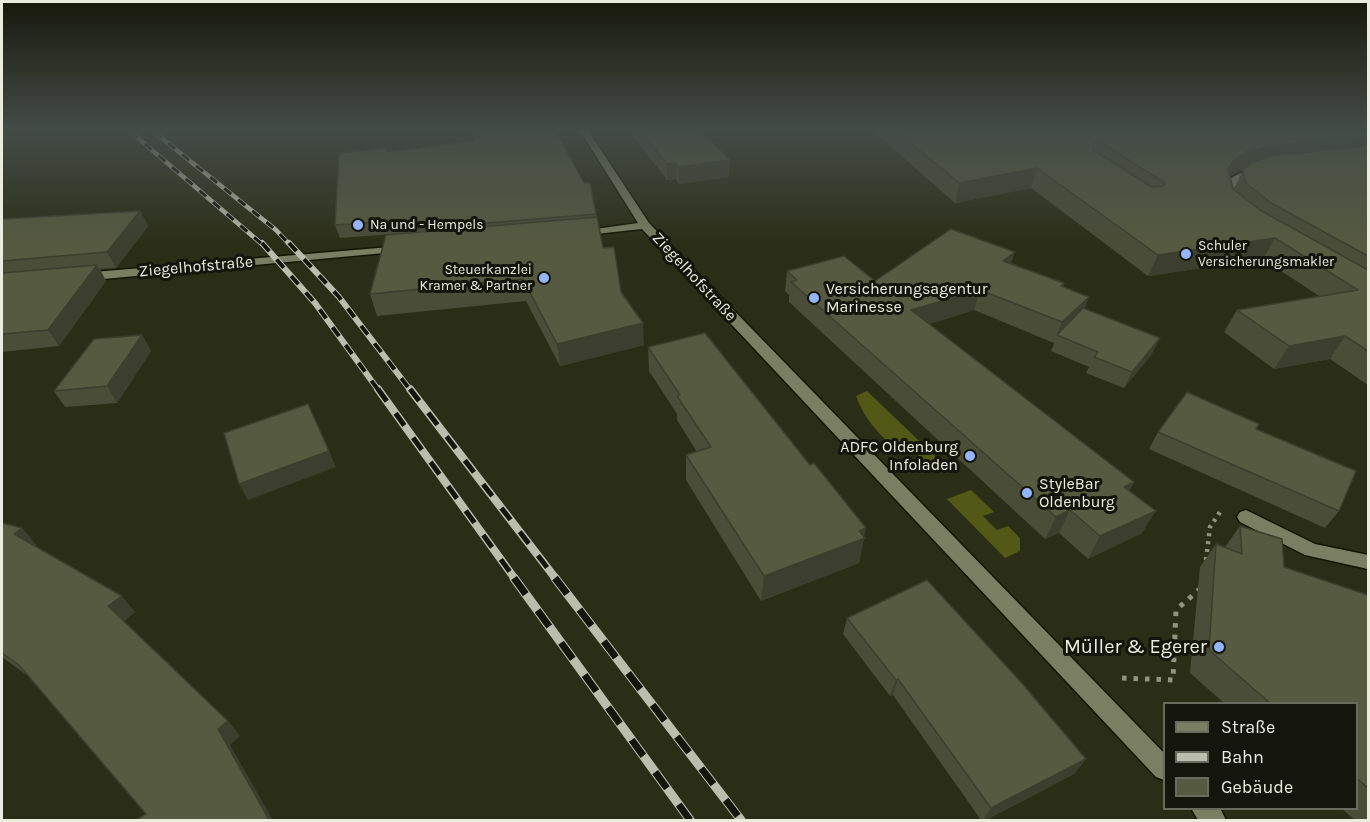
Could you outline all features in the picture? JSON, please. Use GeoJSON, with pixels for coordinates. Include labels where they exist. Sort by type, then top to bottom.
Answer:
{"type":"FeatureCollection","features":[{"type":"Feature","properties":{"kind":"street"},"geometry":{"type":"LineString","coordinates":[[610,170],[645,225]]}},
{"type":"Feature","properties":{"kind":"street"},"geometry":{"type":"LineString","coordinates":[[1229,205],[1226,189],[1230,182],[1241,175],[1264,170]]}},
{"type":"Feature","properties":{"kind":"street","name":"Ziegelhofstraße"},"geometry":{"type":"LineString","coordinates":[[567,235],[645,225],[1163,768]]}},
{"type":"Feature","properties":{"kind":"street","name":"Ziegelhofstraße"},"geometry":{"type":"LineString","coordinates":[[73,278],[413,248]]}},
{"type":"Feature","properties":{"kind":"street"},"geometry":{"type":"LineString","coordinates":[[1246,517],[1311,550],[1368,562]]}},
{"type":"Feature","properties":{"kind":"path"},"geometry":{"type":"LineString","coordinates":[[1206,563],[1210,529],[1215,515],[1230,505],[1246,517]]}},
{"type":"Feature","properties":{"kind":"path"},"geometry":{"type":"LineString","coordinates":[[1094,696],[1121,678],[1173,680],[1176,610],[1203,586]]}},
{"type":"Feature","properties":{"kind":"green space"},"geometry":{"type":"Polygon","coordinates":[[[867,391],[939,460],[927,464],[906,443],[893,447],[876,430],[859,404],[856,396],[867,391]]]}},
{"type":"Feature","properties":{"kind":"green space"},"geometry":{"type":"Polygon","coordinates":[[[971,490],[994,512],[983,516],[997,530],[1008,526],[1020,538],[1020,551],[1005,558],[947,499],[971,490]]]}},
{"type":"Feature","properties":{"kind":"building"},"geometry":{"type":"Polygon","coordinates":[[[338,170],[577,170],[584,183],[590,183],[596,214],[391,231],[393,221],[335,225],[338,170]]]}},
{"type":"Feature","properties":{"kind":"building"},"geometry":{"type":"Polygon","coordinates":[[[944,170],[1025,170],[959,183],[944,170]]]}},
{"type":"Feature","properties":{"kind":"building"},"geometry":{"type":"Polygon","coordinates":[[[1040,170],[1125,170],[1152,187],[1163,186],[1165,183],[1145,170],[1228,170],[1233,189],[1260,210],[1368,270],[1368,351],[1345,336],[1289,346],[1237,310],[1358,290],[1275,238],[1158,255],[1040,170]]]}},
{"type":"Feature","properties":{"kind":"building"},"geometry":{"type":"Polygon","coordinates":[[[1243,170],[1368,170],[1368,256],[1271,203],[1246,183],[1243,170]]]}},
{"type":"Feature","properties":{"kind":"building"},"geometry":{"type":"Polygon","coordinates":[[[140,211],[107,252],[2,261],[2,219],[140,211]]]}},
{"type":"Feature","properties":{"kind":"building"},"geometry":{"type":"Polygon","coordinates":[[[597,217],[603,248],[614,247],[621,292],[643,323],[557,344],[523,279],[370,294],[386,235],[597,217]]]}},
{"type":"Feature","properties":{"kind":"building"},"geometry":{"type":"Polygon","coordinates":[[[951,229],[1015,252],[1003,261],[1064,283],[1061,286],[1089,297],[1062,322],[980,290],[911,310],[1134,482],[1124,487],[1156,511],[1100,536],[1070,510],[1056,517],[791,282],[797,280],[787,271],[844,256],[875,281],[951,229]]]}},
{"type":"Feature","properties":{"kind":"building"},"geometry":{"type":"Polygon","coordinates":[[[97,265],[48,330],[2,334],[2,273],[97,265]]]}},
{"type":"Feature","properties":{"kind":"building"},"geometry":{"type":"Polygon","coordinates":[[[1083,308],[1160,338],[1132,372],[1094,357],[1098,352],[1057,335],[1083,308]]]}},
{"type":"Feature","properties":{"kind":"building"},"geometry":{"type":"Polygon","coordinates":[[[705,333],[810,465],[814,463],[866,528],[859,531],[865,538],[764,576],[686,455],[711,447],[648,347],[705,333]]]}},
{"type":"Feature","properties":{"kind":"building"},"geometry":{"type":"Polygon","coordinates":[[[142,335],[107,386],[54,391],[94,339],[142,335]]]}},
{"type":"Feature","properties":{"kind":"building"},"geometry":{"type":"Polygon","coordinates":[[[1187,392],[1259,424],[1256,429],[1356,471],[1339,511],[1158,432],[1187,392]]]}},
{"type":"Feature","properties":{"kind":"building"},"geometry":{"type":"Polygon","coordinates":[[[308,404],[329,451],[239,484],[224,433],[308,404]]]}},
{"type":"Feature","properties":{"kind":"building"},"geometry":{"type":"Polygon","coordinates":[[[2,523],[22,528],[14,534],[122,596],[108,606],[228,721],[218,729],[269,820],[136,820],[146,814],[19,665],[2,653],[2,523]]]}},
{"type":"Feature","properties":{"kind":"building"},"geometry":{"type":"Polygon","coordinates":[[[1240,526],[1282,539],[1284,567],[1368,595],[1368,788],[1358,780],[1358,702],[1269,702],[1209,650],[1216,544],[1242,554],[1240,526]]]}},
{"type":"Feature","properties":{"kind":"building"},"geometry":{"type":"Polygon","coordinates":[[[927,580],[1021,682],[1086,759],[991,808],[898,679],[896,680],[847,618],[927,580]]]}},
{"type":"Feature","properties":{"kind":"railway"},"geometry":{"type":"LineString","coordinates":[[176,170],[263,245]]}},
{"type":"Feature","properties":{"kind":"railway"},"geometry":{"type":"LineString","coordinates":[[202,170],[276,230],[290,245]]}},
{"type":"Feature","properties":{"kind":"railway"},"geometry":{"type":"LineString","coordinates":[[262,243],[315,303],[379,391]]}},
{"type":"Feature","properties":{"kind":"railway"},"geometry":{"type":"LineString","coordinates":[[289,243],[339,297],[411,391]]}},
{"type":"Feature","properties":{"kind":"railway"},"geometry":{"type":"LineString","coordinates":[[378,389],[515,579]]}},
{"type":"Feature","properties":{"kind":"railway"},"geometry":{"type":"LineString","coordinates":[[410,389],[556,579]]}},
{"type":"Feature","properties":{"kind":"railway"},"geometry":{"type":"LineString","coordinates":[[514,578],[690,820]]}},
{"type":"Feature","properties":{"kind":"railway"},"geometry":{"type":"LineString","coordinates":[[555,578],[741,820]]}},
{"type":"Feature","properties":{"kind":"place","name":"Na und - Hempels"},"geometry":{"type":"Point","coordinates":[358,225]}},
{"type":"Feature","properties":{"kind":"place","name":"Schuler Versicherungsmakler"},"geometry":{"type":"Point","coordinates":[1186,254]}},
{"type":"Feature","properties":{"kind":"place","name":"Steuerkanzlei Kramer & Partner"},"geometry":{"type":"Point","coordinates":[544,278]}},
{"type":"Feature","properties":{"kind":"place","name":"Versicherungsagentur Marinesse"},"geometry":{"type":"Point","coordinates":[814,298]}},
{"type":"Feature","properties":{"kind":"place","name":"ADFC Oldenburg Infoladen"},"geometry":{"type":"Point","coordinates":[970,456]}},
{"type":"Feature","properties":{"kind":"place","name":"StyleBar Oldenburg"},"geometry":{"type":"Point","coordinates":[1027,493]}},
{"type":"Feature","properties":{"kind":"place","name":"Müller & Egerer"},"geometry":{"type":"Point","coordinates":[1219,647]}}]}
